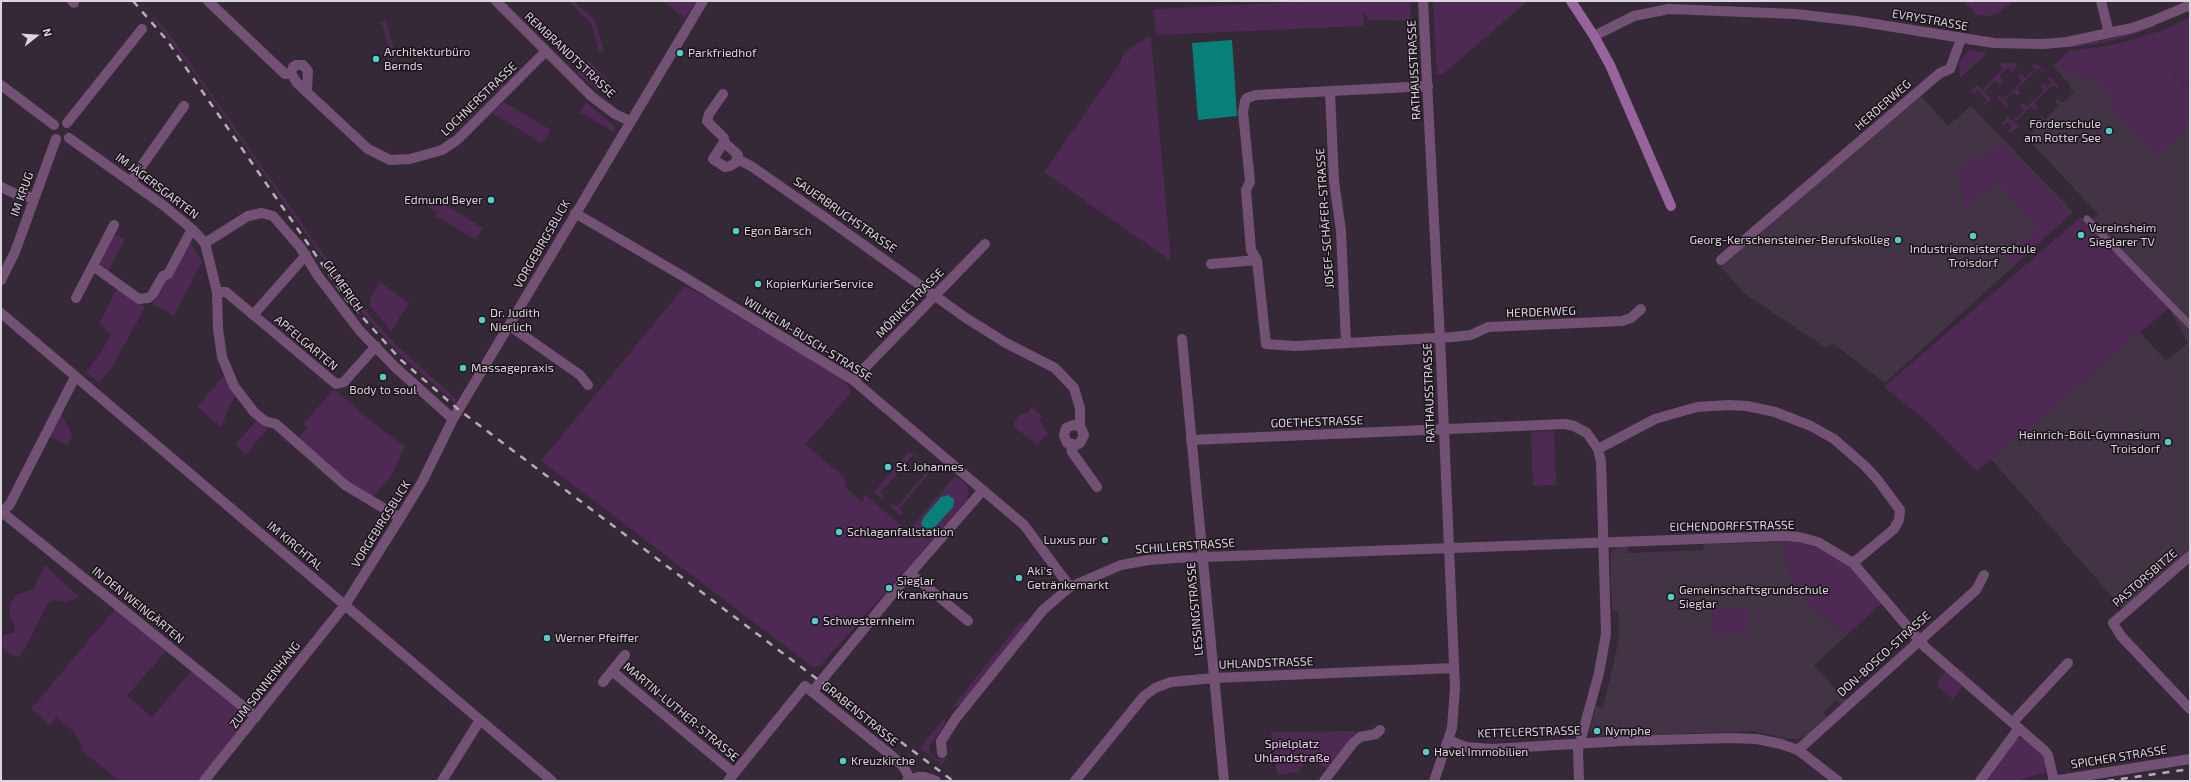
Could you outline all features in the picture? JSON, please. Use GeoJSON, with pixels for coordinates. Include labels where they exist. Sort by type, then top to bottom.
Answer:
{"type":"FeatureCollection","features":[{"type":"Feature","properties":{"kind":"main road"},"geometry":{"type":"LineString","coordinates":[[1570,1],[1594,36],[1626,101],[1671,206]]}},
{"type":"Feature","properties":{"kind":"street","name":"LOCHNERSTRASSE"},"geometry":{"type":"LineString","coordinates":[[208,1],[285,74],[291,73],[297,83],[307,90],[368,149],[390,160],[410,159],[442,150],[457,140],[545,52]]}},
{"type":"Feature","properties":{"kind":"street","name":"REMBRANDTSTRASSE"},"geometry":{"type":"LineString","coordinates":[[496,1],[545,52],[591,96],[615,114],[630,121]]}},
{"type":"Feature","properties":{"kind":"street","name":"VORGEBIRGSBLICK"},"geometry":{"type":"LineString","coordinates":[[345,605],[422,482],[453,419],[703,1]]}},
{"type":"Feature","properties":{"kind":"street","name":"RATHAUSSTRASSE"},"geometry":{"type":"LineString","coordinates":[[1423,1],[1440,337],[1455,708],[1449,740],[1434,781]]}},
{"type":"Feature","properties":{"kind":"street"},"geometry":{"type":"LineString","coordinates":[[2101,1],[2109,34]]}},
{"type":"Feature","properties":{"kind":"street","name":"EVRYSTRASSE"},"geometry":{"type":"LineString","coordinates":[[1594,36],[1634,16],[1670,9],[1796,14],[1880,24],[1961,39],[2026,44],[2067,42],[2109,34],[2152,22],[2190,5]]}},
{"type":"Feature","properties":{"kind":"street"},"geometry":{"type":"LineString","coordinates":[[68,123],[142,29]]}},
{"type":"Feature","properties":{"kind":"street","name":"HERDERWEG"},"geometry":{"type":"LineString","coordinates":[[1721,260],[1940,73],[1950,69],[1961,39]]}},
{"type":"Feature","properties":{"kind":"street"},"geometry":{"type":"LineString","coordinates":[[291,73],[293,67],[296,65],[301,64],[306,68],[308,77],[307,90]]}},
{"type":"Feature","properties":{"kind":"street"},"geometry":{"type":"LineString","coordinates":[[1,86],[54,125]]}},
{"type":"Feature","properties":{"kind":"street"},"geometry":{"type":"LineString","coordinates":[[1211,264],[1257,260],[1251,250],[1246,190],[1250,182],[1243,111],[1247,98],[1256,96],[1428,86]]}},
{"type":"Feature","properties":{"kind":"street","name":"JOSEF-SCHÄFER-STRASSE"},"geometry":{"type":"LineString","coordinates":[[1330,92],[1334,181],[1341,231],[1346,342]]}},
{"type":"Feature","properties":{"kind":"street","name":"SAUERBRUCHSTRASSE"},"geometry":{"type":"LineString","coordinates":[[723,94],[709,114],[707,121],[724,136],[724,142],[736,152],[737,159],[757,170],[989,333],[1048,364],[1064,376],[1076,394],[1080,408],[1080,426]]}},
{"type":"Feature","properties":{"kind":"street"},"geometry":{"type":"LineString","coordinates":[[131,181],[184,106]]}},
{"type":"Feature","properties":{"kind":"street"},"geometry":{"type":"LineString","coordinates":[[61,121],[68,123],[71,130],[69,138],[63,140],[56,139],[52,132],[54,125],[61,121]]}},
{"type":"Feature","properties":{"kind":"street","name":"IM JÄGERSGARTEN"},"geometry":{"type":"LineString","coordinates":[[69,138],[131,181],[192,229],[205,243],[217,292],[219,341],[222,357],[234,386],[250,407],[265,422],[276,424],[345,485],[400,518]]}},
{"type":"Feature","properties":{"kind":"street","name":"IM KRUG"},"geometry":{"type":"LineString","coordinates":[[1,280],[15,252],[56,139]]}},
{"type":"Feature","properties":{"kind":"street"},"geometry":{"type":"LineString","coordinates":[[724,142],[713,159],[728,167],[735,163],[737,159]]}},
{"type":"Feature","properties":{"kind":"street"},"geometry":{"type":"LineString","coordinates":[[1,187],[18,195],[34,198]]}},
{"type":"Feature","properties":{"kind":"street","name":"GILMERICH"},"geometry":{"type":"LineString","coordinates":[[205,243],[248,216],[267,213],[282,224],[306,255],[318,276],[338,304],[400,372],[453,419]]}},
{"type":"Feature","properties":{"kind":"street","name":"WILHELM-BUSCH-STRASSE"},"geometry":{"type":"LineString","coordinates":[[575,213],[686,278],[853,380],[1024,525],[1070,587]]}},
{"type":"Feature","properties":{"kind":"street"},"geometry":{"type":"LineString","coordinates":[[2087,219],[2190,326]]}},
{"type":"Feature","properties":{"kind":"street"},"geometry":{"type":"LineString","coordinates":[[76,298],[114,225]]}},
{"type":"Feature","properties":{"kind":"street"},"geometry":{"type":"LineString","coordinates":[[93,266],[139,299],[148,298],[152,295],[163,276],[168,274],[192,229]]}},
{"type":"Feature","properties":{"kind":"street","name":"MÖRIKESTRASSE"},"geometry":{"type":"LineString","coordinates":[[853,380],[984,244]]}},
{"type":"Feature","properties":{"kind":"street"},"geometry":{"type":"LineString","coordinates":[[253,315],[306,255]]}},
{"type":"Feature","properties":{"kind":"street","name":"HERDERWEG"},"geometry":{"type":"LineString","coordinates":[[1257,260],[1266,344],[1295,346],[1471,335],[1488,327],[1622,321],[1631,318],[1641,309]]}},
{"type":"Feature","properties":{"kind":"street","name":"APFELGARTEN"},"geometry":{"type":"LineString","coordinates":[[217,292],[226,292],[336,384],[344,382],[376,346]]}},
{"type":"Feature","properties":{"kind":"street","name":"IM KIRCHTAL"},"geometry":{"type":"LineString","coordinates":[[1,313],[552,781]]}},
{"type":"Feature","properties":{"kind":"street"},"geometry":{"type":"LineString","coordinates":[[510,326],[580,375],[588,385]]}},
{"type":"Feature","properties":{"kind":"street","name":"LESSINGSTRASSE"},"geometry":{"type":"LineString","coordinates":[[1182,339],[1224,781]]}},
{"type":"Feature","properties":{"kind":"street"},"geometry":{"type":"LineString","coordinates":[[2,514],[10,504],[75,377]]}},
{"type":"Feature","properties":{"kind":"street"},"geometry":{"type":"LineString","coordinates":[[1579,781],[1578,750],[1605,642],[1606,604],[1602,477],[1601,455],[1598,449],[1655,419],[1704,406],[1729,404],[1747,406],[1775,412],[1811,426],[1834,439],[1854,455],[1878,479],[1899,508],[1899,520],[1894,529],[1853,563]]}},
{"type":"Feature","properties":{"kind":"street","name":"GOETHESTRASSE"},"geometry":{"type":"LineString","coordinates":[[1191,440],[1565,424],[1574,426],[1587,433],[1598,449]]}},
{"type":"Feature","properties":{"kind":"street"},"geometry":{"type":"LineString","coordinates":[[1071,445],[1080,443],[1084,439],[1083,430],[1080,426],[1073,425],[1064,431],[1064,439],[1071,445],[1072,452],[1097,487]]}},
{"type":"Feature","properties":{"kind":"street","name":"MARTIN-LUTHER-STRASSE"},"geometry":{"type":"LineString","coordinates":[[612,671],[731,777],[911,574],[983,490]]}},
{"type":"Feature","properties":{"kind":"street","name":"IN DEN WEINGÄRTEN"},"geometry":{"type":"LineString","coordinates":[[2,514],[256,717]]}},
{"type":"Feature","properties":{"kind":"street","name":"EICHENDORFFSTRASSE"},"geometry":{"type":"LineString","coordinates":[[1449,548],[1782,536],[1799,537],[1818,542],[1853,563],[1919,640],[2048,755],[2053,781]]}},
{"type":"Feature","properties":{"kind":"street","name":"SCHILLERSTRASSE"},"geometry":{"type":"LineString","coordinates":[[942,753],[941,741],[956,718],[1034,621],[1070,587],[1121,565],[1159,559],[1449,548]]}},
{"type":"Feature","properties":{"kind":"street","name":"PASTORSBITZE"},"geometry":{"type":"LineString","coordinates":[[2190,556],[2113,623],[2121,636],[2190,709]]}},
{"type":"Feature","properties":{"kind":"street"},"geometry":{"type":"LineString","coordinates":[[911,574],[968,621]]}},
{"type":"Feature","properties":{"kind":"street","name":"DON-BOSCO-STRASSE"},"geometry":{"type":"LineString","coordinates":[[1798,750],[1976,590],[1984,575]]}},
{"type":"Feature","properties":{"kind":"street","name":"ZUM SONNENHANG"},"geometry":{"type":"LineString","coordinates":[[204,781],[345,605]]}},
{"type":"Feature","properties":{"kind":"street","name":"MARTIN-LUTHER-STRASSE"},"geometry":{"type":"LineString","coordinates":[[603,682],[625,655]]}},
{"type":"Feature","properties":{"kind":"street"},"geometry":{"type":"LineString","coordinates":[[1980,781],[2016,725],[2068,663]]}},
{"type":"Feature","properties":{"kind":"street","name":"UHLANDSTRASSE"},"geometry":{"type":"LineString","coordinates":[[1075,781],[1149,692],[1171,682],[1214,678],[1454,668]]}},
{"type":"Feature","properties":{"kind":"street","name":"GRABENSTRASSE"},"geometry":{"type":"LineString","coordinates":[[809,689],[903,766],[909,780],[925,777],[936,781]]}},
{"type":"Feature","properties":{"kind":"street"},"geometry":{"type":"LineString","coordinates":[[442,781],[480,720]]}},
{"type":"Feature","properties":{"kind":"street"},"geometry":{"type":"LineString","coordinates":[[1324,781],[1353,743],[1360,737],[1376,734],[1380,730]]}},
{"type":"Feature","properties":{"kind":"street","name":"KETTELERSTRASSE"},"geometry":{"type":"LineString","coordinates":[[1449,740],[1466,747],[1492,749],[1580,743],[1741,738],[1769,741],[1798,750],[1838,781]]}},
{"type":"Feature","properties":{"kind":"street","name":"SPICHER STRASSE"},"geometry":{"type":"LineString","coordinates":[[2053,781],[2190,759]]}},
{"type":"Feature","properties":{"kind":"shaded area"},"geometry":{"type":"Polygon","coordinates":[[[2135,39],[2190,89],[2190,553],[2123,609],[1991,459],[2140,332],[2166,361],[2188,343],[2169,308],[2089,224],[2098,214],[2027,138],[2041,123],[2038,119],[2041,116],[2045,120],[2059,106],[2055,102],[2058,99],[2062,103],[2074,92],[2070,87],[2071,86],[2053,66],[2069,51],[2103,47],[2135,39]]]}},
{"type":"Feature","properties":{"kind":"shaded area"},"geometry":{"type":"Polygon","coordinates":[[[1232,40],[1237,116],[1198,120],[1192,43],[1232,40]]]}},
{"type":"Feature","properties":{"kind":"shaded area","name":"Georg-Kerschensteiner-Berufskolleg"},"geometry":{"type":"Polygon","coordinates":[[[1920,95],[1948,126],[1971,106],[2073,212],[1885,383],[1834,344],[1825,347],[1745,294],[1721,267],[1920,95]]]}},
{"type":"Feature","properties":{"kind":"shaded area"},"geometry":{"type":"Polygon","coordinates":[[[948,495],[954,499],[953,507],[933,529],[924,529],[921,523],[924,517],[941,497],[948,495]]]}},
{"type":"Feature","properties":{"kind":"shaded area"},"geometry":{"type":"Polygon","coordinates":[[[1782,542],[1795,590],[1846,636],[1814,665],[1846,701],[1841,704],[1837,700],[1823,712],[1827,717],[1809,734],[1798,739],[1786,739],[1754,731],[1595,737],[1590,731],[1596,706],[1603,708],[1619,640],[1619,613],[1612,609],[1610,554],[1616,547],[1628,547],[1628,553],[1703,550],[1704,544],[1782,542]]]}},
{"type":"Feature","properties":{"kind":"green space"},"geometry":{"type":"Polygon","coordinates":[[[569,1],[574,1],[595,21],[604,51],[599,52],[591,23],[569,1]]]}},
{"type":"Feature","properties":{"kind":"green space"},"geometry":{"type":"Polygon","coordinates":[[[662,1],[697,1],[685,18],[662,1]]]}},
{"type":"Feature","properties":{"kind":"green space"},"geometry":{"type":"Polygon","coordinates":[[[1320,1],[1410,1],[1411,21],[1370,20],[1364,13],[1363,26],[1156,35],[1154,9],[1320,1]]]}},
{"type":"Feature","properties":{"kind":"green space"},"geometry":{"type":"Polygon","coordinates":[[[1433,1],[1528,1],[1443,74],[1437,75],[1433,1]]]}},
{"type":"Feature","properties":{"kind":"green space"},"geometry":{"type":"Polygon","coordinates":[[[1964,1],[2014,1],[2000,12],[1989,16],[1977,15],[1964,1]]]}},
{"type":"Feature","properties":{"kind":"green space"},"geometry":{"type":"Polygon","coordinates":[[[154,16],[177,45],[352,295],[394,343],[456,399],[455,403],[397,352],[354,303],[193,71],[153,18],[154,16]]]}},
{"type":"Feature","properties":{"kind":"green space"},"geometry":{"type":"Polygon","coordinates":[[[2190,17],[2190,88],[2135,39],[2163,30],[2190,17]]]}},
{"type":"Feature","properties":{"kind":"green space"},"geometry":{"type":"Polygon","coordinates":[[[386,21],[397,60],[392,61],[382,24],[377,23],[386,21]]]}},
{"type":"Feature","properties":{"kind":"green space"},"geometry":{"type":"Polygon","coordinates":[[[2155,25],[2156,27],[2128,36],[2098,44],[2069,48],[2070,46],[2109,39],[2155,25]]]}},
{"type":"Feature","properties":{"kind":"green space"},"geometry":{"type":"Polygon","coordinates":[[[1146,37],[1151,37],[1171,261],[1044,172],[1120,63],[1124,53],[1146,37]]]}},
{"type":"Feature","properties":{"kind":"green space"},"geometry":{"type":"Polygon","coordinates":[[[2135,40],[2190,89],[2190,125],[2157,156],[2112,109],[2109,102],[2113,97],[2104,88],[2100,92],[2097,90],[2102,86],[2093,76],[2088,80],[2080,74],[2073,74],[2070,76],[2057,63],[2069,51],[2103,47],[2135,40]]]}},
{"type":"Feature","properties":{"kind":"green space"},"geometry":{"type":"Polygon","coordinates":[[[1969,50],[1987,53],[1960,78],[1959,62],[1969,50]]]}},
{"type":"Feature","properties":{"kind":"green space"},"geometry":{"type":"Polygon","coordinates":[[[589,61],[607,80],[597,90],[577,73],[589,61]]]}},
{"type":"Feature","properties":{"kind":"green space"},"geometry":{"type":"Polygon","coordinates":[[[2002,63],[2016,63],[2017,66],[2012,71],[2008,67],[1999,76],[2003,81],[2000,84],[1995,80],[1984,91],[1991,99],[1984,106],[1982,104],[1987,100],[1977,90],[1973,94],[1971,91],[1977,85],[1982,90],[2003,69],[2000,65],[2002,63]]]}},
{"type":"Feature","properties":{"kind":"green space"},"geometry":{"type":"Polygon","coordinates":[[[2032,64],[2039,65],[2044,71],[2043,72],[2038,68],[2017,89],[2021,93],[2018,96],[2014,92],[2004,101],[2009,106],[2006,107],[1997,97],[1999,96],[2003,100],[2022,82],[2018,77],[2021,74],[2025,78],[2035,69],[2032,64]]]}},
{"type":"Feature","properties":{"kind":"green space"},"geometry":{"type":"Polygon","coordinates":[[[2050,77],[2059,87],[2057,88],[2053,85],[2034,103],[2038,107],[2035,110],[2031,107],[2014,122],[2019,127],[2010,133],[2008,131],[2012,126],[2008,122],[2003,126],[2001,123],[2008,117],[2013,121],[2024,110],[2020,105],[2023,103],[2027,106],[2044,91],[2040,86],[2043,83],[2047,87],[2052,83],[2048,79],[2050,77]]]}},
{"type":"Feature","properties":{"kind":"green space"},"geometry":{"type":"Polygon","coordinates":[[[505,84],[499,90],[495,91],[475,110],[471,94],[505,84]]]}},
{"type":"Feature","properties":{"kind":"green space"},"geometry":{"type":"Polygon","coordinates":[[[504,102],[551,130],[542,143],[492,113],[504,102]]]}},
{"type":"Feature","properties":{"kind":"green space"},"geometry":{"type":"Polygon","coordinates":[[[586,102],[613,125],[615,133],[580,112],[586,102]]]}},
{"type":"Feature","properties":{"kind":"green space"},"geometry":{"type":"Polygon","coordinates":[[[2004,144],[2071,214],[2015,265],[2007,255],[2038,228],[1998,182],[1965,209],[1958,168],[2004,144]]]}},
{"type":"Feature","properties":{"kind":"green space"},"geometry":{"type":"Polygon","coordinates":[[[431,196],[483,228],[476,240],[436,216],[438,213],[426,205],[431,196]]]}},
{"type":"Feature","properties":{"kind":"green space"},"geometry":{"type":"Polygon","coordinates":[[[2081,217],[2169,308],[1977,471],[1930,424],[1884,387],[2081,217]]]}},
{"type":"Feature","properties":{"kind":"green space"},"geometry":{"type":"Polygon","coordinates":[[[113,232],[125,240],[108,272],[102,267],[99,258],[113,232]]]}},
{"type":"Feature","properties":{"kind":"green space"},"geometry":{"type":"Polygon","coordinates":[[[189,240],[202,262],[174,316],[152,304],[189,240]]]}},
{"type":"Feature","properties":{"kind":"green space"},"geometry":{"type":"Polygon","coordinates":[[[380,282],[409,303],[391,331],[370,305],[370,298],[380,282]]]}},
{"type":"Feature","properties":{"kind":"green space"},"geometry":{"type":"Polygon","coordinates":[[[685,286],[730,310],[843,379],[852,392],[805,444],[845,478],[845,487],[863,503],[864,494],[908,531],[954,477],[957,477],[966,484],[969,490],[966,502],[820,666],[813,667],[541,461],[685,286]]]}},
{"type":"Feature","properties":{"kind":"green space"},"geometry":{"type":"Polygon","coordinates":[[[118,287],[145,307],[112,368],[99,383],[86,372],[99,356],[111,334],[99,323],[118,287]]]}},
{"type":"Feature","properties":{"kind":"green space"},"geometry":{"type":"Polygon","coordinates":[[[225,374],[236,396],[232,401],[221,427],[197,407],[225,374]]]}},
{"type":"Feature","properties":{"kind":"green space"},"geometry":{"type":"Polygon","coordinates":[[[334,389],[377,426],[405,446],[392,475],[372,498],[348,482],[298,439],[307,428],[303,424],[334,389]]]}},
{"type":"Feature","properties":{"kind":"green space"},"geometry":{"type":"Polygon","coordinates":[[[1032,406],[1042,417],[1039,420],[1048,433],[1037,445],[1013,426],[1018,416],[1028,412],[1032,406]]]}},
{"type":"Feature","properties":{"kind":"green space"},"geometry":{"type":"Polygon","coordinates":[[[61,415],[73,435],[67,445],[50,437],[61,415]]]}},
{"type":"Feature","properties":{"kind":"green space"},"geometry":{"type":"Polygon","coordinates":[[[257,420],[270,426],[246,454],[235,445],[257,420]]]}},
{"type":"Feature","properties":{"kind":"green space"},"geometry":{"type":"Polygon","coordinates":[[[1554,431],[1556,485],[1533,486],[1531,432],[1554,431]]]}},
{"type":"Feature","properties":{"kind":"green space"},"geometry":{"type":"Polygon","coordinates":[[[908,453],[917,455],[918,459],[913,455],[880,493],[885,498],[882,498],[874,492],[908,453]]]}},
{"type":"Feature","properties":{"kind":"green space"},"geometry":{"type":"Polygon","coordinates":[[[925,464],[928,464],[937,474],[931,471],[899,509],[904,513],[900,515],[891,507],[891,504],[897,507],[929,469],[925,464]]]}},
{"type":"Feature","properties":{"kind":"green space"},"geometry":{"type":"Polygon","coordinates":[[[1782,542],[1799,542],[1820,549],[1849,566],[1882,603],[1846,636],[1795,590],[1782,542]]]}},
{"type":"Feature","properties":{"kind":"green space"},"geometry":{"type":"Polygon","coordinates":[[[45,565],[79,597],[67,602],[55,600],[48,603],[25,649],[18,657],[11,655],[5,651],[2,643],[4,635],[14,633],[15,626],[9,613],[10,603],[16,595],[33,589],[45,565]]]}},
{"type":"Feature","properties":{"kind":"green space"},"geometry":{"type":"Polygon","coordinates":[[[116,608],[168,649],[127,696],[152,717],[193,669],[249,714],[249,721],[201,781],[120,781],[81,750],[82,747],[74,732],[56,717],[50,725],[31,709],[116,608]]]}},
{"type":"Feature","properties":{"kind":"green space"},"geometry":{"type":"Polygon","coordinates":[[[1748,608],[1749,632],[1714,634],[1713,609],[1748,608]]]}},
{"type":"Feature","properties":{"kind":"green space"},"geometry":{"type":"Polygon","coordinates":[[[1022,620],[1027,623],[962,704],[952,708],[1022,620]]]}},
{"type":"Feature","properties":{"kind":"green space"},"geometry":{"type":"Polygon","coordinates":[[[1947,672],[1962,686],[1953,699],[1937,686],[1938,680],[1943,673],[1947,672]]]}},
{"type":"Feature","properties":{"kind":"green space"},"geometry":{"type":"Polygon","coordinates":[[[945,717],[945,724],[929,747],[930,754],[936,759],[944,759],[949,756],[942,765],[921,749],[922,745],[945,717]]]}},
{"type":"Feature","properties":{"kind":"green space","name":"Spielplatz Uhlandstraße"},"geometry":{"type":"Polygon","coordinates":[[[1356,731],[1327,769],[1310,757],[1298,772],[1277,775],[1271,732],[1356,731]]]}},
{"type":"Feature","properties":{"kind":"green space"},"geometry":{"type":"Polygon","coordinates":[[[2023,738],[2041,754],[2045,761],[2045,773],[2016,781],[1987,781],[2017,739],[2023,738]]]}},
{"type":"Feature","properties":{"kind":"railway"},"geometry":{"type":"LineString","coordinates":[[133,1],[166,39],[347,300],[401,360],[459,410],[953,781]]}},
{"type":"Feature","properties":{"kind":"railway"},"geometry":{"type":"LineString","coordinates":[[2107,781],[2190,769]]}},
{"type":"Feature","properties":{"kind":"place","name":"Parkfriedhof"},"geometry":{"type":"Point","coordinates":[680,53]}},
{"type":"Feature","properties":{"kind":"place","name":"Architekturbüro Bernds"},"geometry":{"type":"Point","coordinates":[376,59]}},
{"type":"Feature","properties":{"kind":"place","name":"Förderschule am Rotter See"},"geometry":{"type":"Point","coordinates":[2109,131]}},
{"type":"Feature","properties":{"kind":"place","name":"Edmund Beyer"},"geometry":{"type":"Point","coordinates":[491,200]}},
{"type":"Feature","properties":{"kind":"place","name":"Egon Bärsch"},"geometry":{"type":"Point","coordinates":[736,231]}},
{"type":"Feature","properties":{"kind":"place","name":"Vereinsheim Sieglarer TV"},"geometry":{"type":"Point","coordinates":[2081,235]}},
{"type":"Feature","properties":{"kind":"place","name":"Industriemeisterschule Troisdorf"},"geometry":{"type":"Point","coordinates":[1973,236]}},
{"type":"Feature","properties":{"kind":"place","name":"Georg-Kerschensteiner-Berufskolleg"},"geometry":{"type":"Point","coordinates":[1898,240]}},
{"type":"Feature","properties":{"kind":"place","name":"KopierKurierService"},"geometry":{"type":"Point","coordinates":[758,284]}},
{"type":"Feature","properties":{"kind":"place","name":"Dr. Judith Nierlich"},"geometry":{"type":"Point","coordinates":[482,320]}},
{"type":"Feature","properties":{"kind":"place","name":"Massagepraxis"},"geometry":{"type":"Point","coordinates":[463,368]}},
{"type":"Feature","properties":{"kind":"place","name":"Body to soul"},"geometry":{"type":"Point","coordinates":[383,377]}},
{"type":"Feature","properties":{"kind":"place","name":"Heinrich-Böll-Gymnasium Troisdorf"},"geometry":{"type":"Point","coordinates":[2168,442]}},
{"type":"Feature","properties":{"kind":"place","name":"St. Johannes"},"geometry":{"type":"Point","coordinates":[888,467]}},
{"type":"Feature","properties":{"kind":"place","name":"Schlaganfallstation"},"geometry":{"type":"Point","coordinates":[839,532]}},
{"type":"Feature","properties":{"kind":"place","name":"Luxus pur"},"geometry":{"type":"Point","coordinates":[1105,540]}},
{"type":"Feature","properties":{"kind":"place","name":"Aki's Getränkemarkt"},"geometry":{"type":"Point","coordinates":[1019,578]}},
{"type":"Feature","properties":{"kind":"place","name":"Sieglar Krankenhaus"},"geometry":{"type":"Point","coordinates":[889,588]}},
{"type":"Feature","properties":{"kind":"place","name":"Gemeinschaftsgrundschule Sieglar"},"geometry":{"type":"Point","coordinates":[1671,597]}},
{"type":"Feature","properties":{"kind":"place","name":"Schwesternheim"},"geometry":{"type":"Point","coordinates":[815,621]}},
{"type":"Feature","properties":{"kind":"place","name":"Werner Pfeiffer"},"geometry":{"type":"Point","coordinates":[547,638]}},
{"type":"Feature","properties":{"kind":"place","name":"Nymphe"},"geometry":{"type":"Point","coordinates":[1597,731]}},
{"type":"Feature","properties":{"kind":"place","name":"Havel Immobilien"},"geometry":{"type":"Point","coordinates":[1426,752]}},
{"type":"Feature","properties":{"kind":"place","name":"Kreuzkirche"},"geometry":{"type":"Point","coordinates":[843,761]}}]}
